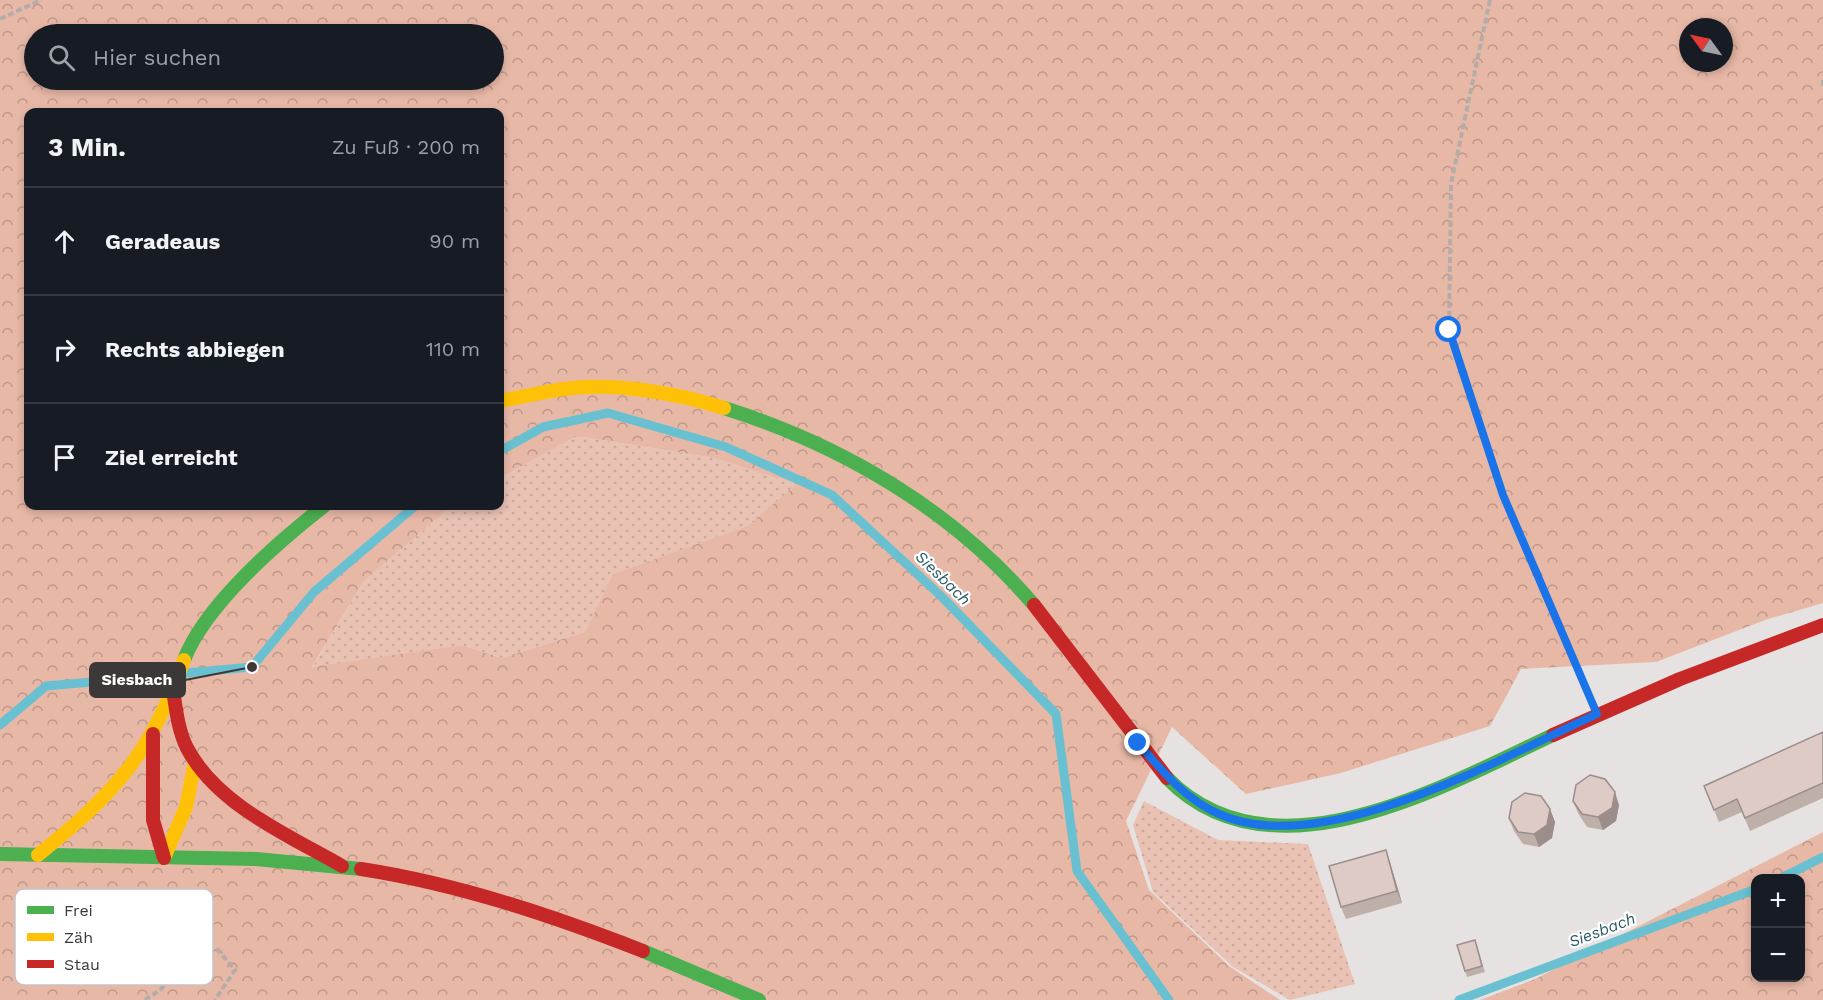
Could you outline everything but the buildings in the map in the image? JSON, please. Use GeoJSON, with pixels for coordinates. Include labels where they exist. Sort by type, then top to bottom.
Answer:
{"type":"FeatureCollection","features":[{"type":"Feature","properties":{"kind":"street"},"geometry":{"type":"LineString","coordinates":[[504,400],[530,392],[566,388],[602,386],[650,390],[711,403],[763,421],[820,445],[887,481],[952,526],[1009,577],[1138,743],[1175,786],[1220,815],[1244,822],[1278,826],[1307,824],[1406,800],[1682,678],[1823,625]]}},
{"type":"Feature","properties":{"kind":"street"},"geometry":{"type":"LineString","coordinates":[[38,855],[81,820],[109,793],[140,756],[153,734],[186,655],[210,617],[262,561],[319,510]]}},
{"type":"Feature","properties":{"kind":"street"},"geometry":{"type":"LineString","coordinates":[[173,690],[182,738],[195,762],[214,784],[239,803],[342,867]]}},
{"type":"Feature","properties":{"kind":"street"},"geometry":{"type":"LineString","coordinates":[[153,734],[153,820],[164,858]]}},
{"type":"Feature","properties":{"kind":"street"},"geometry":{"type":"LineString","coordinates":[[164,858],[186,807],[195,762]]}},
{"type":"Feature","properties":{"kind":"street"},"geometry":{"type":"LineString","coordinates":[[0,854],[264,860],[342,867],[474,892],[581,926],[759,1000]]}},
{"type":"Feature","properties":{"kind":"path"},"geometry":{"type":"LineString","coordinates":[[0,19],[41,0]]}},
{"type":"Feature","properties":{"kind":"path"},"geometry":{"type":"LineString","coordinates":[[1490,0],[1451,184],[1449,330],[1503,495],[1597,714]]}},
{"type":"Feature","properties":{"kind":"path"},"geometry":{"type":"LineString","coordinates":[[1823,80],[1823,88]]}},
{"type":"Feature","properties":{"kind":"path"},"geometry":{"type":"LineString","coordinates":[[213,951],[218,950],[235,970],[215,1000]]}},
{"type":"Feature","properties":{"kind":"path"},"geometry":{"type":"LineString","coordinates":[[145,1000],[165,985]]}},
{"type":"Feature","properties":{"kind":"shaded area"},"geometry":{"type":"Polygon","coordinates":[[[577,436],[714,458],[798,484],[747,526],[614,574],[585,632],[502,658],[461,645],[312,668],[364,581],[447,510],[504,510],[504,476],[577,436]]]}},
{"type":"Feature","properties":{"kind":"shaded area"},"geometry":{"type":"Polygon","coordinates":[[[1144,801],[1218,840],[1308,844],[1355,984],[1290,1000],[1233,967],[1153,892],[1133,825],[1144,801]]]}},
{"type":"Feature","properties":{"kind":"green space"},"geometry":{"type":"Polygon","coordinates":[[[0,0],[1823,0],[1823,603],[1765,620],[1656,662],[1521,669],[1490,726],[1341,773],[1246,794],[1172,727],[1126,821],[1149,890],[1229,966],[1280,1000],[0,1000],[0,0]]]}},
{"type":"Feature","properties":{"kind":"green space"},"geometry":{"type":"Polygon","coordinates":[[[1823,832],[1823,1000],[1480,1000],[1535,979],[1823,832]]]}},
{"type":"Feature","properties":{"kind":"waterway","name":"Siesbach"},"geometry":{"type":"LineString","coordinates":[[504,449],[543,427],[608,413],[726,447],[832,495],[942,597],[1056,714],[1077,871],[1169,1000]]}},
{"type":"Feature","properties":{"kind":"waterway","name":"Siesbach"},"geometry":{"type":"LineString","coordinates":[[186,673],[252,667],[314,592],[410,510]]}},
{"type":"Feature","properties":{"kind":"waterway","name":"Siesbach"},"geometry":{"type":"LineString","coordinates":[[0,725],[46,686],[172,675]]}},
{"type":"Feature","properties":{"kind":"waterway","name":"Siesbach"},"geometry":{"type":"LineString","coordinates":[[1789,874],[1823,857]]}},
{"type":"Feature","properties":{"kind":"waterway","name":"Siesbach"},"geometry":{"type":"LineString","coordinates":[[1459,1000],[1751,891]]}},
{"type":"Feature","properties":{"kind":"traffic: fast"},"geometry":{"type":"LineString","coordinates":[[724,408],[811,441],[893,485],[968,539],[1034,605]]}},
{"type":"Feature","properties":{"kind":"traffic: fast"},"geometry":{"type":"LineString","coordinates":[[184,660],[194,639],[225,597],[265,556],[319,510]]}},
{"type":"Feature","properties":{"kind":"traffic: fast"},"geometry":{"type":"LineString","coordinates":[[1167,778],[1209,809],[1256,824],[1306,825],[1358,816],[1410,799],[1553,735]]}},
{"type":"Feature","properties":{"kind":"traffic: fast"},"geometry":{"type":"LineString","coordinates":[[0,854],[256,859],[361,869]]}},
{"type":"Feature","properties":{"kind":"traffic: fast"},"geometry":{"type":"LineString","coordinates":[[643,951],[759,1000]]}},
{"type":"Feature","properties":{"kind":"traffic: slow"},"geometry":{"type":"LineString","coordinates":[[504,400],[564,389],[603,387],[645,390],[724,408]]}},
{"type":"Feature","properties":{"kind":"traffic: slow"},"geometry":{"type":"LineString","coordinates":[[38,855],[89,812],[127,770],[158,722],[184,660]]}},
{"type":"Feature","properties":{"kind":"traffic: slow"},"geometry":{"type":"LineString","coordinates":[[164,858],[186,807],[195,762]]}},
{"type":"Feature","properties":{"kind":"traffic: jam"},"geometry":{"type":"LineString","coordinates":[[1034,605],[1167,778]]}},
{"type":"Feature","properties":{"kind":"traffic: jam"},"geometry":{"type":"LineString","coordinates":[[1553,735],[1680,679],[1823,625]]}},
{"type":"Feature","properties":{"kind":"traffic: jam"},"geometry":{"type":"LineString","coordinates":[[173,690],[179,727],[187,748],[216,786],[255,817],[342,866]]}},
{"type":"Feature","properties":{"kind":"traffic: jam"},"geometry":{"type":"LineString","coordinates":[[153,734],[153,820],[164,858]]}},
{"type":"Feature","properties":{"kind":"traffic: jam"},"geometry":{"type":"LineString","coordinates":[[361,869],[433,883],[504,902],[643,951]]}},
{"type":"Feature","properties":{"kind":"place","name":"Siesbach"},"geometry":{"type":"Point","coordinates":[252,667]}},
{"type":"Feature","properties":{"kind":"route"},"geometry":{"type":"LineString","coordinates":[[1138,743],[1175,786],[1194,800],[1220,815],[1244,822],[1278,826],[1332,820],[1406,800],[1451,782],[1597,714],[1503,495],[1449,330]]}}]}
